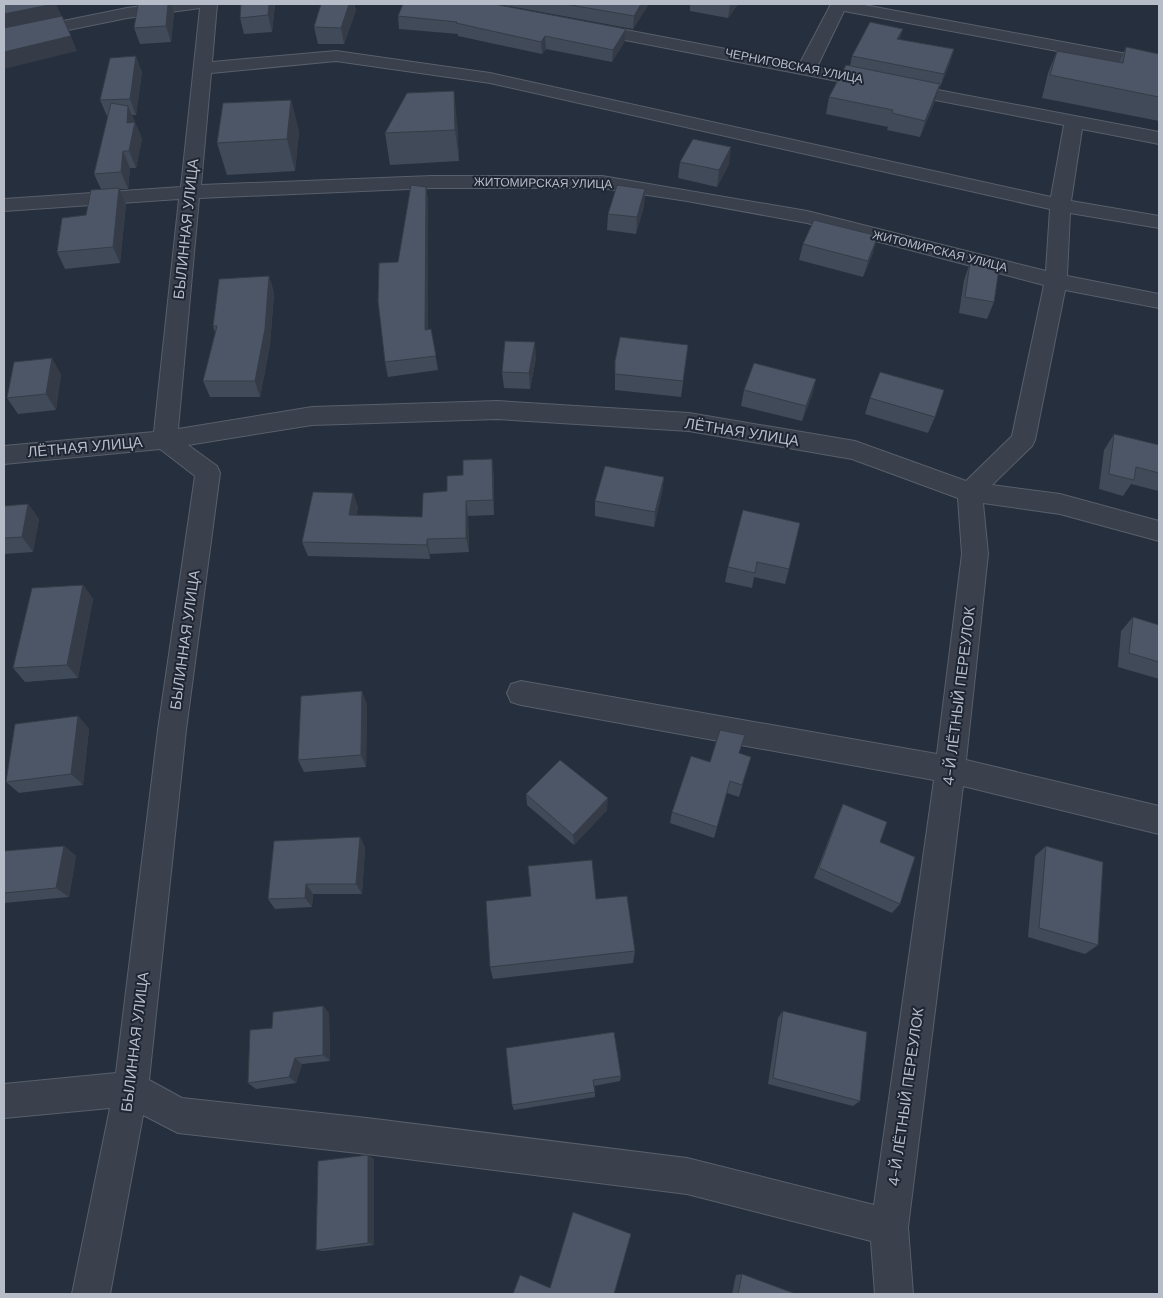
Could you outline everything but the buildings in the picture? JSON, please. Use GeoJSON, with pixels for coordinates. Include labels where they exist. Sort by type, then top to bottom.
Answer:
{"type":"FeatureCollection","features":[{"type":"Feature","properties":{"kind":"street"},"geometry":{"type":"LineString","coordinates":[[4,38],[127,13],[195,4]]}},
{"type":"Feature","properties":{"kind":"street","name":"БЫЛИННАЯ УЛИЦА"},"geometry":{"type":"LineString","coordinates":[[91,1294],[131,1089],[172,730],[208,473],[166,440],[183,250],[209,4]]}},
{"type":"Feature","properties":{"kind":"street"},"geometry":{"type":"LineString","coordinates":[[807,68],[839,4],[1159,65]]}},
{"type":"Feature","properties":{"kind":"street","name":"ЧЕРНИГОВСКАЯ УЛИЦА"},"geometry":{"type":"LineString","coordinates":[[573,25],[807,68],[1159,138]]}},
{"type":"Feature","properties":{"kind":"street"},"geometry":{"type":"LineString","coordinates":[[202,68],[336,56],[490,78],[1060,204],[1159,222]]}},
{"type":"Feature","properties":{"kind":"street"},"geometry":{"type":"LineString","coordinates":[[970,492],[1023,440],[1056,281],[1060,204],[1074,121]]}},
{"type":"Feature","properties":{"kind":"street","name":"ЖИТОМИРСКАЯ УЛИЦА"},"geometry":{"type":"LineString","coordinates":[[4,205],[190,192],[432,182],[602,182],[807,217],[1056,281],[1159,302]]}},
{"type":"Feature","properties":{"kind":"street","name":"ЛЁТНАЯ УЛИЦА"},"geometry":{"type":"LineString","coordinates":[[4,455],[166,440],[312,416],[497,410],[689,422],[855,450],[970,492],[1060,504],[1159,531]]}},
{"type":"Feature","properties":{"kind":"street","name":"4-Й ЛЁТНЫЙ ПЕРЕУЛОК"},"geometry":{"type":"LineString","coordinates":[[894,1294],[889,1227],[950,770],[975,554],[970,492]]}},
{"type":"Feature","properties":{"kind":"street"},"geometry":{"type":"LineString","coordinates":[[521,693],[950,770],[1159,820]]}},
{"type":"Feature","properties":{"kind":"street"},"geometry":{"type":"LineString","coordinates":[[4,1101],[131,1089],[178,1115],[367,1136],[687,1176],[889,1227]]}}]}
